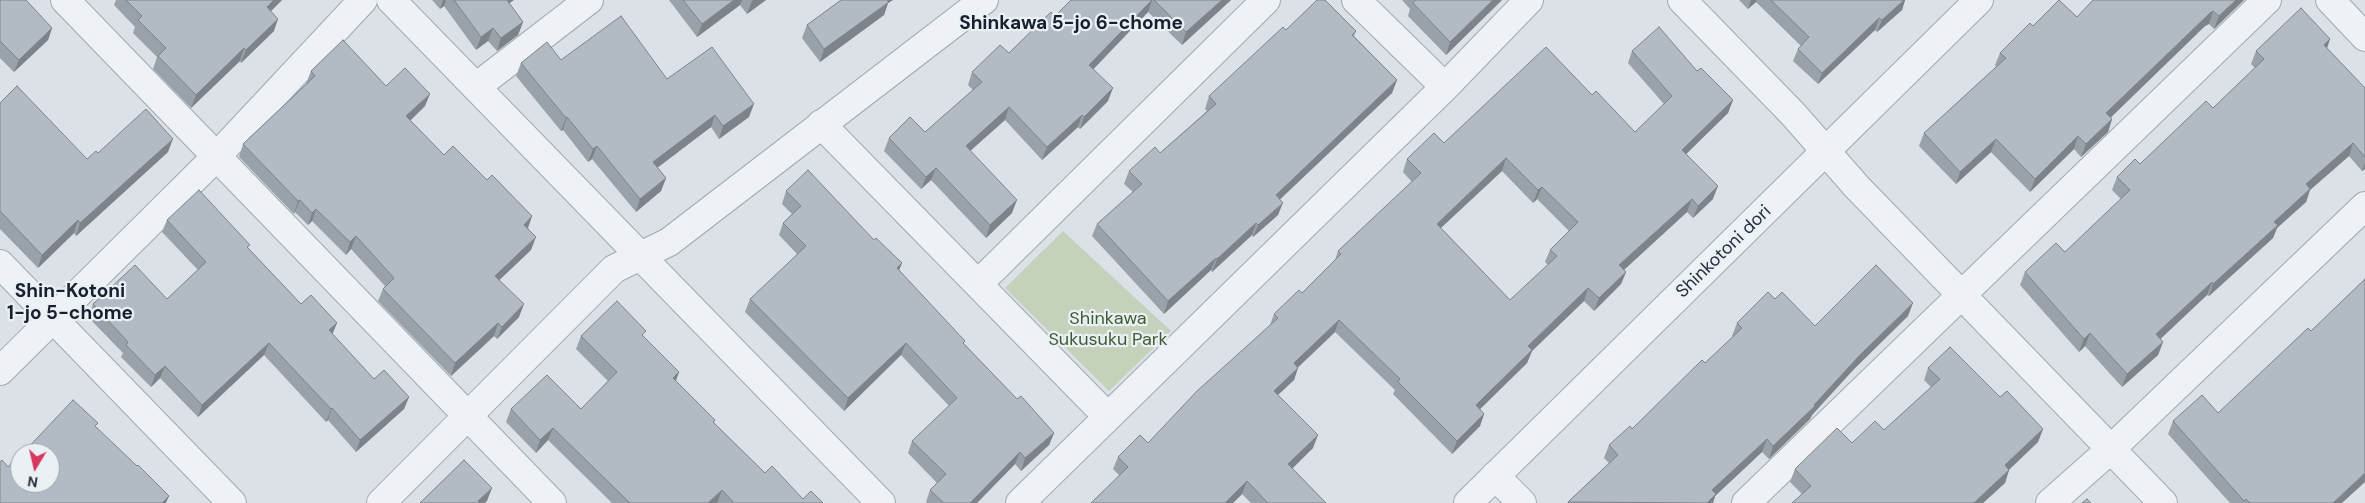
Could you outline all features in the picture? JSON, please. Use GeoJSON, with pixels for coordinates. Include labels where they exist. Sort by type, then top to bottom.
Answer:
{"type":"FeatureCollection","features":[{"type":"Feature","properties":{"kind":"street"},"geometry":{"type":"LineString","coordinates":[[65,0],[552,503]]}},
{"type":"Feature","properties":{"kind":"street"},"geometry":{"type":"LineString","coordinates":[[0,371],[217,156],[364,0]]}},
{"type":"Feature","properties":{"kind":"street"},"geometry":{"type":"LineString","coordinates":[[391,0],[881,503]]}},
{"type":"Feature","properties":{"kind":"street"},"geometry":{"type":"LineString","coordinates":[[476,87],[589,0]]}},
{"type":"Feature","properties":{"kind":"street"},"geometry":{"type":"LineString","coordinates":[[381,503],[614,269],[669,242],[984,0]]}},
{"type":"Feature","properties":{"kind":"street"},"geometry":{"type":"LineString","coordinates":[[978,284],[1266,0]]}},
{"type":"Feature","properties":{"kind":"street"},"geometry":{"type":"LineString","coordinates":[[1356,0],[1445,87]]}},
{"type":"Feature","properties":{"kind":"street"},"geometry":{"type":"LineString","coordinates":[[1020,503],[1445,87],[1529,0]]}},
{"type":"Feature","properties":{"kind":"street"},"geometry":{"type":"LineString","coordinates":[[1682,0],[1793,114],[1857,187],[2163,503]]}},
{"type":"Feature","properties":{"kind":"street"},"geometry":{"type":"LineString","coordinates":[[1746,503],[2267,0]]}},
{"type":"Feature","properties":{"kind":"street"},"geometry":{"type":"LineString","coordinates":[[2330,0],[2365,37]]}},
{"type":"Feature","properties":{"kind":"street","name":"Shinkotoni dori"},"geometry":{"type":"LineString","coordinates":[[1468,503],[1825,151],[1971,3]]}},
{"type":"Feature","properties":{"kind":"street"},"geometry":{"type":"LineString","coordinates":[[822,124],[1108,418]]}},
{"type":"Feature","properties":{"kind":"street"},"geometry":{"type":"LineString","coordinates":[[2050,503],[2111,449],[2365,206]]}},
{"type":"Feature","properties":{"kind":"street"},"geometry":{"type":"LineString","coordinates":[[0,264],[232,503]]}},
{"type":"Feature","properties":{"kind":"street"},"geometry":{"type":"LineString","coordinates":[[1495,476],[1522,503]]}},
{"type":"Feature","properties":{"kind":"green space","name":"Shinkawa Sukusuku Park"},"geometry":{"type":"Polygon","coordinates":[[[1063,231],[1171,331],[1109,391],[1005,288],[1063,231]]]}},
{"type":"Feature","properties":{"kind":"building"},"geometry":{"type":"Polygon","coordinates":[[[0,0],[26,0],[52,28],[19,60],[0,41],[0,0]]]}},
{"type":"Feature","properties":{"kind":"building"},"geometry":{"type":"Polygon","coordinates":[[[126,0],[274,0],[267,7],[278,19],[246,50],[244,48],[196,95],[158,56],[166,48],[138,20],[142,16],[126,0]]]}},
{"type":"Feature","properties":{"kind":"building"},"geometry":{"type":"Polygon","coordinates":[[[454,0],[507,0],[523,22],[501,38],[493,28],[481,37],[454,0]]]}},
{"type":"Feature","properties":{"kind":"building"},"geometry":{"type":"Polygon","coordinates":[[[683,0],[734,0],[702,24],[683,0]]]}},
{"type":"Feature","properties":{"kind":"building"},"geometry":{"type":"Polygon","coordinates":[[[841,0],[887,0],[889,2],[824,49],[807,25],[841,0]]]}},
{"type":"Feature","properties":{"kind":"building"},"geometry":{"type":"Polygon","coordinates":[[[1071,0],[1152,0],[1089,65],[1113,88],[1084,117],[1082,115],[1047,147],[1009,107],[966,146],[1017,200],[990,225],[936,168],[926,177],[889,138],[910,117],[925,132],[982,82],[972,72],[1000,45],[1009,53],[1051,12],[1055,16],[1071,0]]]}},
{"type":"Feature","properties":{"kind":"building"},"geometry":{"type":"Polygon","coordinates":[[[1154,0],[1222,0],[1186,32],[1154,0]]]}},
{"type":"Feature","properties":{"kind":"building"},"geometry":{"type":"Polygon","coordinates":[[[1317,0],[1325,0],[1356,31],[1352,35],[1397,80],[1276,195],[1283,203],[1258,225],[1256,223],[1168,301],[1097,224],[1142,184],[1129,171],[1155,147],[1160,153],[1216,104],[1209,96],[1283,27],[1286,30],[1317,0]]]}},
{"type":"Feature","properties":{"kind":"building"},"geometry":{"type":"Polygon","coordinates":[[[1415,0],[1493,0],[1450,42],[1413,3],[1415,0]]]}},
{"type":"Feature","properties":{"kind":"building"},"geometry":{"type":"Polygon","coordinates":[[[1771,0],[1904,0],[1882,20],[1879,18],[1822,73],[1798,49],[1809,37],[1771,0]]]}},
{"type":"Feature","properties":{"kind":"building"},"geometry":{"type":"Polygon","coordinates":[[[2059,0],[2077,17],[2093,0],[2236,0],[2219,16],[2213,11],[2210,13],[2106,113],[2112,119],[2086,144],[2078,136],[2035,179],[1996,139],[1960,172],[1924,133],[2006,58],[2000,53],[2030,23],[2033,26],[2059,0]]]}},
{"type":"Feature","properties":{"kind":"building"},"geometry":{"type":"Polygon","coordinates":[[[2301,8],[2330,39],[2324,45],[2365,88],[2365,157],[2353,143],[2306,184],[2310,189],[2274,222],[2278,225],[2156,334],[2163,342],[2127,374],[2090,333],[2084,339],[2025,272],[2056,243],[2065,252],[2130,190],[2117,177],[2135,159],[2140,164],[2206,101],[2213,108],[2264,59],[2256,51],[2301,8]]]}},
{"type":"Feature","properties":{"kind":"building"},"geometry":{"type":"Polygon","coordinates":[[[621,16],[667,79],[712,47],[754,104],[723,126],[715,115],[653,162],[666,178],[640,199],[597,146],[593,149],[521,63],[547,42],[561,60],[621,16]]]}},
{"type":"Feature","properties":{"kind":"building"},"geometry":{"type":"Polygon","coordinates":[[[1659,27],[1697,71],[1701,68],[1733,100],[1682,150],[1718,186],[1698,206],[1692,199],[1619,265],[1626,272],[1599,298],[1588,288],[1528,346],[1532,350],[1476,405],[1484,414],[1457,441],[1398,382],[1400,379],[1339,320],[1294,363],[1298,368],[1274,391],[1318,435],[1288,464],[1326,503],[1268,503],[1247,481],[1225,503],[1091,503],[1128,467],[1118,457],[1140,435],[1148,443],[1197,391],[1278,318],[1274,314],[1299,290],[1302,293],[1341,254],[1338,251],[1421,173],[1407,159],[1434,133],[1444,143],[1546,47],[1592,95],[1596,91],[1635,132],[1672,96],[1632,51],[1659,27]],[[1506,158],[1437,224],[1510,300],[1557,256],[1550,250],[1578,222],[1542,187],[1538,190],[1506,158]]]}},
{"type":"Feature","properties":{"kind":"building"},"geometry":{"type":"Polygon","coordinates":[[[343,40],[386,86],[405,68],[430,94],[406,116],[444,155],[453,146],[487,180],[492,175],[532,216],[524,225],[536,237],[495,276],[524,304],[502,327],[498,323],[455,363],[383,289],[394,278],[356,236],[350,242],[316,209],[312,213],[243,144],[315,76],[311,71],[343,40]]]}},
{"type":"Feature","properties":{"kind":"building"},"geometry":{"type":"Polygon","coordinates":[[[17,86],[87,159],[96,151],[98,153],[146,109],[173,139],[80,223],[78,220],[42,255],[0,211],[0,103],[17,86]]]}},
{"type":"Feature","properties":{"kind":"building"},"geometry":{"type":"Polygon","coordinates":[[[808,170],[874,240],[876,238],[902,263],[897,268],[965,341],[963,343],[1017,399],[1021,396],[1054,433],[1025,458],[1020,452],[970,503],[944,503],[930,490],[946,474],[912,441],[957,398],[906,343],[848,398],[750,299],[806,246],[783,223],[801,206],[786,191],[808,170]]]}},
{"type":"Feature","properties":{"kind":"building"},"geometry":{"type":"Polygon","coordinates":[[[199,190],[250,245],[247,247],[301,304],[311,295],[337,323],[329,330],[374,379],[384,370],[409,397],[360,440],[269,343],[202,405],[165,366],[155,375],[126,345],[128,342],[93,304],[135,265],[167,299],[206,262],[167,220],[199,190]]]}},
{"type":"Feature","properties":{"kind":"building"},"geometry":{"type":"Polygon","coordinates":[[[1876,265],[1913,303],[1859,356],[1815,406],[1773,446],[1767,439],[1712,490],[1716,494],[1707,503],[1568,502],[1618,455],[1609,445],[1630,426],[1632,429],[1702,360],[1705,363],[1742,328],[1737,323],[1768,292],[1775,299],[1782,292],[1815,326],[1876,265]]]}},
{"type":"Feature","properties":{"kind":"building"},"geometry":{"type":"Polygon","coordinates":[[[2365,279],[2365,473],[2333,503],[2250,503],[2246,499],[2244,501],[2173,421],[2202,395],[2218,413],[2308,328],[2311,331],[2365,279]]]}},
{"type":"Feature","properties":{"kind":"building"},"geometry":{"type":"Polygon","coordinates":[[[617,301],[646,331],[642,335],[679,372],[673,378],[715,420],[713,422],[765,473],[772,466],[803,499],[811,491],[823,503],[734,503],[722,490],[708,503],[630,503],[553,428],[540,440],[511,409],[547,375],[581,409],[617,372],[581,336],[617,301]]]}},
{"type":"Feature","properties":{"kind":"building"},"geometry":{"type":"Polygon","coordinates":[[[1950,347],[2000,397],[2007,391],[2043,429],[2005,465],[2009,470],[1974,503],[1792,503],[1811,486],[1795,469],[1837,428],[1852,443],[1875,421],[1884,430],[1940,379],[1928,368],[1950,347]]]}},
{"type":"Feature","properties":{"kind":"building"},"geometry":{"type":"Polygon","coordinates":[[[73,400],[98,423],[95,426],[169,496],[162,503],[0,503],[0,462],[2,460],[8,467],[10,465],[10,493],[60,493],[60,443],[32,443],[73,400]]]}},
{"type":"Feature","properties":{"kind":"building"},"geometry":{"type":"Polygon","coordinates":[[[464,460],[492,488],[478,501],[480,503],[420,503],[464,460]]]}},
{"type":"Feature","properties":{"kind":"building"},"geometry":{"type":"Polygon","coordinates":[[[2087,499],[2091,503],[2082,503],[2087,499]]]}},
{"type":"Feature","properties":{"kind":"district","name":"Shinkawa 5-jo 6-chome"},"geometry":{"type":"Point","coordinates":[1071,24]}},
{"type":"Feature","properties":{"kind":"district","name":"Shin-Kotoni 1-jo 5-chome"},"geometry":{"type":"Point","coordinates":[70,303]}}]}
